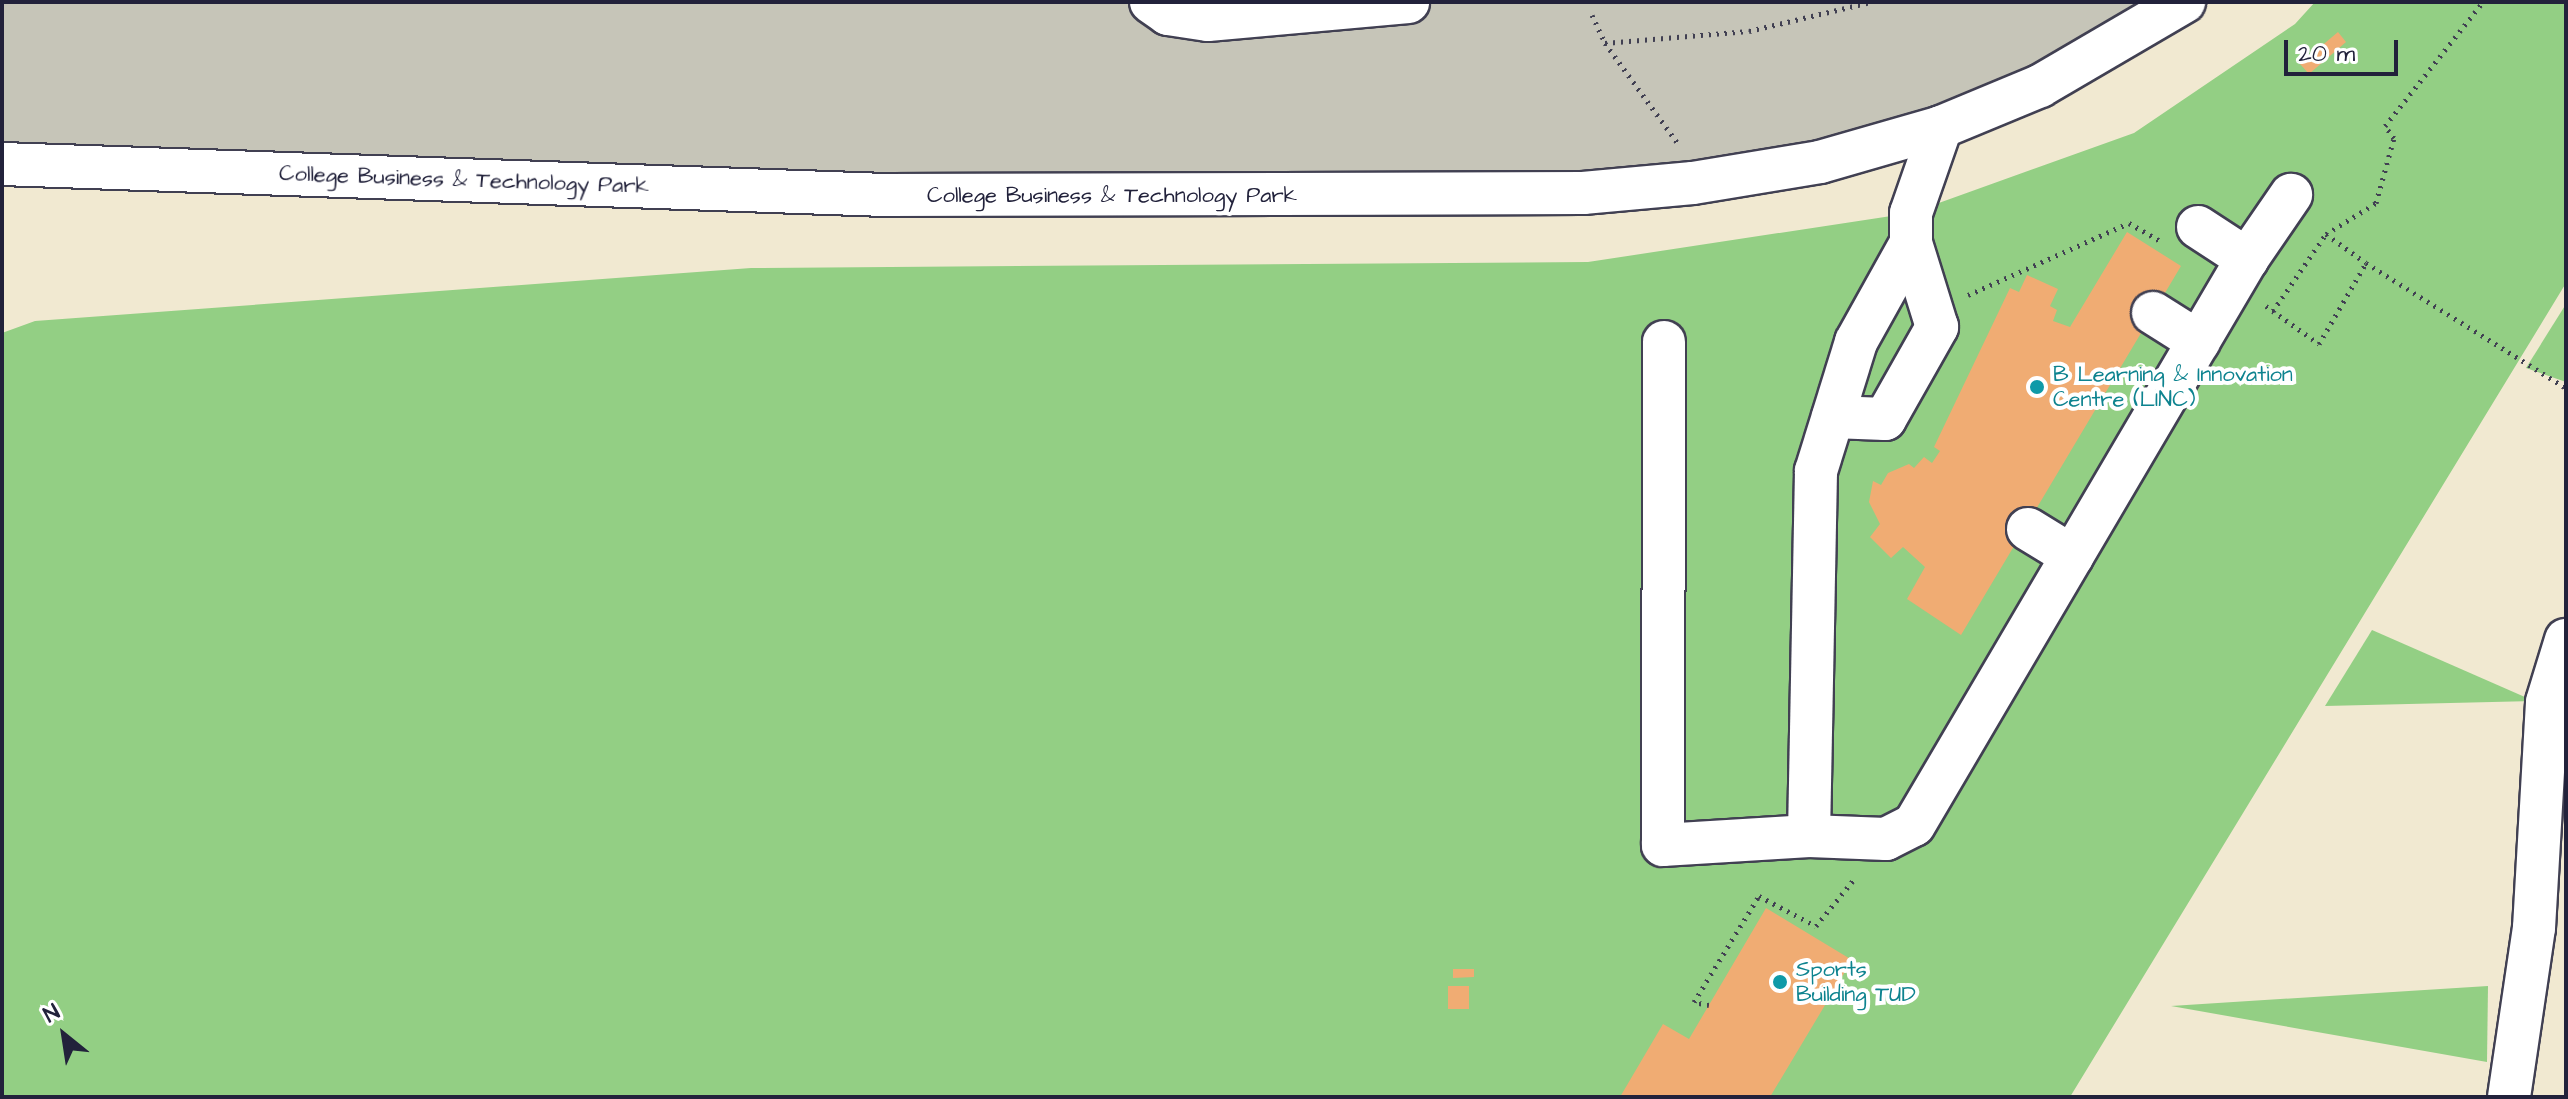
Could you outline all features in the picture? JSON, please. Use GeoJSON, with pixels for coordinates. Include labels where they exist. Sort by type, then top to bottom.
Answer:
{"type":"FeatureCollection","features":[{"type":"Feature","properties":{"kind":"lane"},"geometry":{"type":"LineString","coordinates":[[1151,2],[1168,14],[1208,20],[1292,8],[1408,2]]}},
{"type":"Feature","properties":{"kind":"lane","name":"College Business & Technology Park"},"geometry":{"type":"LineString","coordinates":[[2,164],[902,195],[1396,196],[1583,193],[1693,183],[1820,162],[1941,127],[2040,86],[2184,2]]}},
{"type":"Feature","properties":{"kind":"lane"},"geometry":{"type":"LineString","coordinates":[[1833,417],[1885,419],[1937,327],[1911,243],[1911,213],[1941,127]]}},
{"type":"Feature","properties":{"kind":"lane"},"geometry":{"type":"LineString","coordinates":[[1664,342],[1663,845],[1809,836],[1886,839],[1914,825],[2247,259],[2291,195]]}},
{"type":"Feature","properties":{"kind":"lane"},"geometry":{"type":"LineString","coordinates":[[2198,227],[2247,259]]}},
{"type":"Feature","properties":{"kind":"lane"},"geometry":{"type":"LineString","coordinates":[[1809,836],[1816,471],[1856,342],[1911,243]]}},
{"type":"Feature","properties":{"kind":"lane"},"geometry":{"type":"LineString","coordinates":[[2153,313],[2199,342]]}},
{"type":"Feature","properties":{"kind":"lane"},"geometry":{"type":"LineString","coordinates":[[2028,529],[2072,556]]}},
{"type":"Feature","properties":{"kind":"lane"},"geometry":{"type":"LineString","coordinates":[[2509,1097],[2534,928],[2547,702],[2566,640]]}},
{"type":"Feature","properties":{"kind":"path"},"geometry":{"type":"LineString","coordinates":[[1605,43],[1749,31],[1871,2]]}},
{"type":"Feature","properties":{"kind":"path"},"geometry":{"type":"LineString","coordinates":[[2273,311],[2326,234],[2376,203],[2394,138],[2385,126],[2483,2]]}},
{"type":"Feature","properties":{"kind":"path"},"geometry":{"type":"LineString","coordinates":[[1592,15],[1605,43],[1675,136],[1693,183]]}},
{"type":"Feature","properties":{"kind":"path"},"geometry":{"type":"LineString","coordinates":[[2326,234],[2366,263]]}},
{"type":"Feature","properties":{"kind":"path"},"geometry":{"type":"LineString","coordinates":[[2449,311],[2566,388]]}},
{"type":"Feature","properties":{"kind":"path"},"geometry":{"type":"LineString","coordinates":[[1709,1005],[1694,1002],[1759,896],[1816,926],[1886,839]]}},
{"type":"Feature","properties":{"kind":"shaded area"},"geometry":{"type":"Polygon","coordinates":[[[2,2],[2184,2],[1941,127],[1583,193],[2,164],[2,2]]]}},
{"type":"Feature","properties":{"kind":"green space"},"geometry":{"type":"Polygon","coordinates":[[[2315,2],[2566,2],[2566,283],[2070,1097],[2,1097],[2,333],[35,321],[751,268],[1588,262],[1911,213],[2134,133],[2295,24],[2315,2]]]}},
{"type":"Feature","properties":{"kind":"green space"},"geometry":{"type":"Polygon","coordinates":[[[2566,304],[2566,382],[2526,368],[2566,304]]]}},
{"type":"Feature","properties":{"kind":"green space"},"geometry":{"type":"Polygon","coordinates":[[[2372,630],[2534,701],[2325,706],[2372,630]]]}},
{"type":"Feature","properties":{"kind":"green space"},"geometry":{"type":"Polygon","coordinates":[[[2488,986],[2487,1062],[2171,1006],[2488,986]]]}},
{"type":"Feature","properties":{"kind":"building"},"geometry":{"type":"Polygon","coordinates":[[[2338,32],[2346,42],[2309,74],[2300,64],[2338,32]]]}},
{"type":"Feature","properties":{"kind":"building","name":"B Learning & Innovation Centre (LINC)"},"geometry":{"type":"Polygon","coordinates":[[[2127,232],[2181,266],[1961,635],[1907,599],[1925,567],[1903,547],[1891,558],[1870,537],[1880,524],[1869,502],[1873,481],[1881,485],[1888,473],[1909,464],[1914,468],[1924,457],[1932,463],[1940,451],[1934,447],[2010,288],[2019,292],[2027,275],[2058,289],[2050,306],[2057,310],[2053,321],[2070,327],[2127,232]]]}},
{"type":"Feature","properties":{"kind":"building","name":"Sports Building TUD"},"geometry":{"type":"Polygon","coordinates":[[[1766,908],[1852,960],[1770,1097],[1620,1097],[1663,1024],[1689,1039],[1766,908]]]}},
{"type":"Feature","properties":{"kind":"building"},"geometry":{"type":"Polygon","coordinates":[[[1453,969],[1474,969],[1474,977],[1453,978],[1453,969]]]}},
{"type":"Feature","properties":{"kind":"building"},"geometry":{"type":"Polygon","coordinates":[[[1448,986],[1469,986],[1469,1009],[1448,1009],[1448,986]]]}},
{"type":"Feature","properties":{"kind":"place","name":"B Learning & Innovation Centre (LINC)"},"geometry":{"type":"Point","coordinates":[2037,387]}},
{"type":"Feature","properties":{"kind":"place","name":"Sports Building TUD"},"geometry":{"type":"Point","coordinates":[1780,982]}}]}
